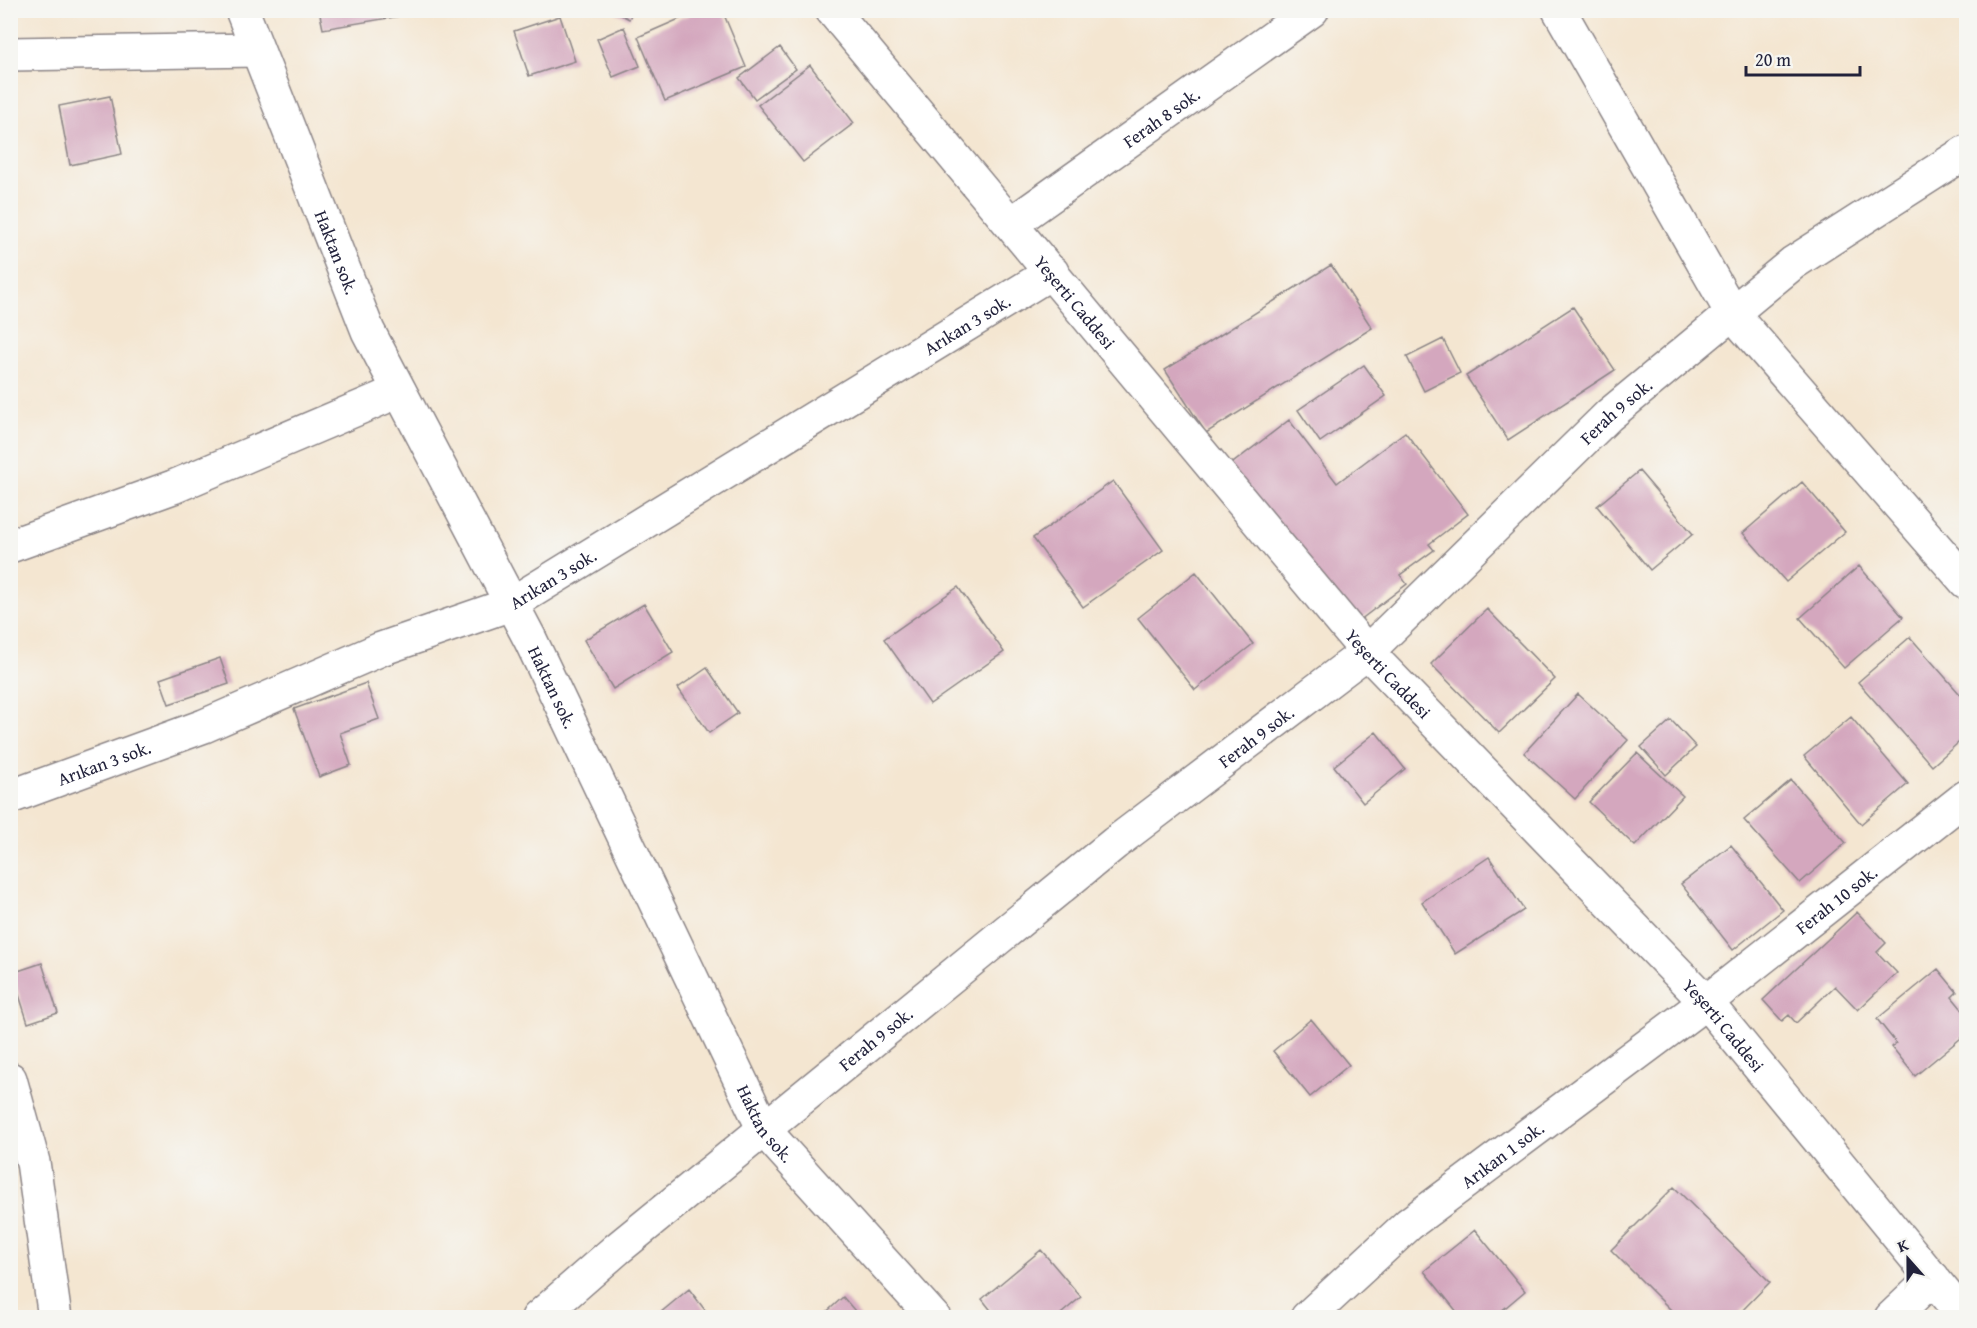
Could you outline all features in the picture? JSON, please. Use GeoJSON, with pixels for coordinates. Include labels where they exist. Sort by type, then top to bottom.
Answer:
{"type":"FeatureCollection","features":[{"type":"Feature","properties":{"kind":"street","name":"Haktan sok."},"geometry":{"type":"LineString","coordinates":[[242,10],[368,331],[530,639],[764,1130],[934,1317]]}},
{"type":"Feature","properties":{"kind":"street","name":"Yeşerti Caddesi"},"geometry":{"type":"LineString","coordinates":[[832,10],[1367,652],[1706,1002],[1965,1317]]}},
{"type":"Feature","properties":{"kind":"street","name":"Ferah 8 sok."},"geometry":{"type":"LineString","coordinates":[[1011,224],[1311,10]]}},
{"type":"Feature","properties":{"kind":"street"},"geometry":{"type":"LineString","coordinates":[[1559,10],[1732,313],[1966,582]]}},
{"type":"Feature","properties":{"kind":"street"},"geometry":{"type":"LineString","coordinates":[[10,54],[257,50]]}},
{"type":"Feature","properties":{"kind":"street","name":"Ferah 9 sok."},"geometry":{"type":"LineString","coordinates":[[538,1317],[617,1249],[1115,843],[1367,652],[1609,415],[1793,263],[1966,152]]}},
{"type":"Feature","properties":{"kind":"street","name":"Arıkan 3 sok."},"geometry":{"type":"LineString","coordinates":[[10,797],[204,726],[381,649],[511,604],[1052,272]]}},
{"type":"Feature","properties":{"kind":"street"},"geometry":{"type":"LineString","coordinates":[[10,546],[173,487],[399,391]]}},
{"type":"Feature","properties":{"kind":"street","name":"Ferah 10 sok."},"geometry":{"type":"LineString","coordinates":[[1706,1002],[1966,798]]}},
{"type":"Feature","properties":{"kind":"street","name":"Arıkan 1 sok."},"geometry":{"type":"LineString","coordinates":[[1307,1317],[1409,1224],[1706,1002]]}},
{"type":"Feature","properties":{"kind":"street"},"geometry":{"type":"LineString","coordinates":[[10,1079],[33,1161],[55,1317]]}},
{"type":"Feature","properties":{"kind":"street"},"geometry":{"type":"LineString","coordinates":[[1891,1317],[1933,1278]]}},
{"type":"Feature","properties":{"kind":"building"},"geometry":{"type":"Polygon","coordinates":[[[319,10],[406,10],[407,15],[323,29],[319,10]]]}},
{"type":"Feature","properties":{"kind":"building"},"geometry":{"type":"Polygon","coordinates":[[[612,10],[633,10],[629,19],[612,10]]]}},
{"type":"Feature","properties":{"kind":"building"},"geometry":{"type":"Polygon","coordinates":[[[700,10],[722,10],[746,67],[665,101],[638,37],[700,10]]]}},
{"type":"Feature","properties":{"kind":"building"},"geometry":{"type":"Polygon","coordinates":[[[560,16],[575,61],[529,76],[514,31],[560,16]]]}},
{"type":"Feature","properties":{"kind":"building"},"geometry":{"type":"Polygon","coordinates":[[[624,27],[640,66],[613,77],[597,39],[624,27]]]}},
{"type":"Feature","properties":{"kind":"building"},"geometry":{"type":"Polygon","coordinates":[[[780,47],[796,69],[755,99],[739,78],[780,47]]]}},
{"type":"Feature","properties":{"kind":"building"},"geometry":{"type":"Polygon","coordinates":[[[810,65],[854,123],[803,162],[758,105],[810,65]]]}},
{"type":"Feature","properties":{"kind":"building"},"geometry":{"type":"Polygon","coordinates":[[[110,96],[122,154],[70,165],[59,106],[110,96]]]}},
{"type":"Feature","properties":{"kind":"building"},"geometry":{"type":"Polygon","coordinates":[[[1331,265],[1372,328],[1206,433],[1165,370],[1331,265]]]}},
{"type":"Feature","properties":{"kind":"building"},"geometry":{"type":"Polygon","coordinates":[[[1573,307],[1615,370],[1508,440],[1466,376],[1573,307]]]}},
{"type":"Feature","properties":{"kind":"building"},"geometry":{"type":"Polygon","coordinates":[[[1443,339],[1460,373],[1424,391],[1407,357],[1443,339]]]}},
{"type":"Feature","properties":{"kind":"building"},"geometry":{"type":"Polygon","coordinates":[[[1364,365],[1386,396],[1320,442],[1298,410],[1364,365]]]}},
{"type":"Feature","properties":{"kind":"building"},"geometry":{"type":"Polygon","coordinates":[[[1289,420],[1337,483],[1405,432],[1468,514],[1429,544],[1434,550],[1400,575],[1407,584],[1356,623],[1229,466],[1289,420]]]}},
{"type":"Feature","properties":{"kind":"building"},"geometry":{"type":"Polygon","coordinates":[[[1639,471],[1693,534],[1650,570],[1597,506],[1639,471]]]}},
{"type":"Feature","properties":{"kind":"building"},"geometry":{"type":"Polygon","coordinates":[[[1113,481],[1163,550],[1083,607],[1033,538],[1113,481]]]}},
{"type":"Feature","properties":{"kind":"building"},"geometry":{"type":"Polygon","coordinates":[[[1802,482],[1845,532],[1786,582],[1743,533],[1802,482]]]}},
{"type":"Feature","properties":{"kind":"building"},"geometry":{"type":"Polygon","coordinates":[[[1859,566],[1903,617],[1844,668],[1800,618],[1859,566]]]}},
{"type":"Feature","properties":{"kind":"building"},"geometry":{"type":"Polygon","coordinates":[[[1196,572],[1253,644],[1195,690],[1138,618],[1196,572]]]}},
{"type":"Feature","properties":{"kind":"building"},"geometry":{"type":"Polygon","coordinates":[[[958,587],[1004,652],[930,704],[884,639],[958,587]]]}},
{"type":"Feature","properties":{"kind":"building"},"geometry":{"type":"Polygon","coordinates":[[[644,604],[673,652],[613,689],[584,640],[644,604]]]}},
{"type":"Feature","properties":{"kind":"building"},"geometry":{"type":"Polygon","coordinates":[[[1487,609],[1555,679],[1499,733],[1431,664],[1487,609]]]}},
{"type":"Feature","properties":{"kind":"building"},"geometry":{"type":"Polygon","coordinates":[[[1910,637],[1966,701],[1966,736],[1932,766],[1858,682],[1910,637]]]}},
{"type":"Feature","properties":{"kind":"building"},"geometry":{"type":"Polygon","coordinates":[[[220,658],[229,684],[169,704],[160,679],[220,658]]]}},
{"type":"Feature","properties":{"kind":"building"},"geometry":{"type":"Polygon","coordinates":[[[707,668],[738,713],[709,733],[678,688],[707,668]]]}},
{"type":"Feature","properties":{"kind":"building"},"geometry":{"type":"Polygon","coordinates":[[[366,683],[379,719],[340,733],[351,765],[319,777],[294,709],[366,683]]]}},
{"type":"Feature","properties":{"kind":"building"},"geometry":{"type":"Polygon","coordinates":[[[1578,694],[1628,740],[1575,799],[1524,753],[1578,694]]]}},
{"type":"Feature","properties":{"kind":"building"},"geometry":{"type":"Polygon","coordinates":[[[1851,717],[1908,784],[1861,824],[1804,756],[1851,717]]]}},
{"type":"Feature","properties":{"kind":"building"},"geometry":{"type":"Polygon","coordinates":[[[1671,720],[1696,747],[1666,775],[1641,747],[1671,720]]]}},
{"type":"Feature","properties":{"kind":"building"},"geometry":{"type":"Polygon","coordinates":[[[1376,732],[1405,769],[1363,803],[1334,766],[1376,732]]]}},
{"type":"Feature","properties":{"kind":"building"},"geometry":{"type":"Polygon","coordinates":[[[1637,753],[1683,796],[1635,846],[1589,802],[1637,753]]]}},
{"type":"Feature","properties":{"kind":"building"},"geometry":{"type":"Polygon","coordinates":[[[1791,780],[1846,843],[1800,883],[1744,820],[1791,780]]]}},
{"type":"Feature","properties":{"kind":"building"},"geometry":{"type":"Polygon","coordinates":[[[1731,845],[1783,910],[1733,950],[1681,884],[1731,845]]]}},
{"type":"Feature","properties":{"kind":"building"},"geometry":{"type":"Polygon","coordinates":[[[1489,857],[1524,910],[1455,954],[1422,902],[1489,857]]]}},
{"type":"Feature","properties":{"kind":"building"},"geometry":{"type":"Polygon","coordinates":[[[1857,912],[1886,943],[1877,952],[1897,973],[1858,1010],[1835,986],[1796,1023],[1789,1015],[1782,1021],[1763,1000],[1857,912]]]}},
{"type":"Feature","properties":{"kind":"building"},"geometry":{"type":"Polygon","coordinates":[[[42,963],[58,1013],[28,1023],[12,973],[42,963]]]}},
{"type":"Feature","properties":{"kind":"building"},"geometry":{"type":"Polygon","coordinates":[[[1938,969],[1957,992],[1952,997],[1966,1014],[1966,1034],[1915,1076],[1892,1047],[1896,1043],[1877,1019],[1938,969]]]}},
{"type":"Feature","properties":{"kind":"building"},"geometry":{"type":"Polygon","coordinates":[[[1311,1019],[1349,1065],[1310,1097],[1273,1051],[1311,1019]]]}},
{"type":"Feature","properties":{"kind":"building"},"geometry":{"type":"Polygon","coordinates":[[[1674,1187],[1770,1282],[1735,1318],[1679,1318],[1611,1250],[1674,1187]]]}},
{"type":"Feature","properties":{"kind":"building"},"geometry":{"type":"Polygon","coordinates":[[[1475,1230],[1525,1291],[1493,1318],[1462,1318],[1424,1271],[1475,1230]]]}},
{"type":"Feature","properties":{"kind":"building"},"geometry":{"type":"Polygon","coordinates":[[[1041,1250],[1081,1297],[1056,1318],[997,1318],[982,1299],[1041,1250]]]}},
{"type":"Feature","properties":{"kind":"building"},"geometry":{"type":"Polygon","coordinates":[[[689,1289],[711,1318],[654,1318],[689,1289]]]}},
{"type":"Feature","properties":{"kind":"building"},"geometry":{"type":"Polygon","coordinates":[[[843,1297],[861,1318],[820,1318],[843,1297]]]}}]}
